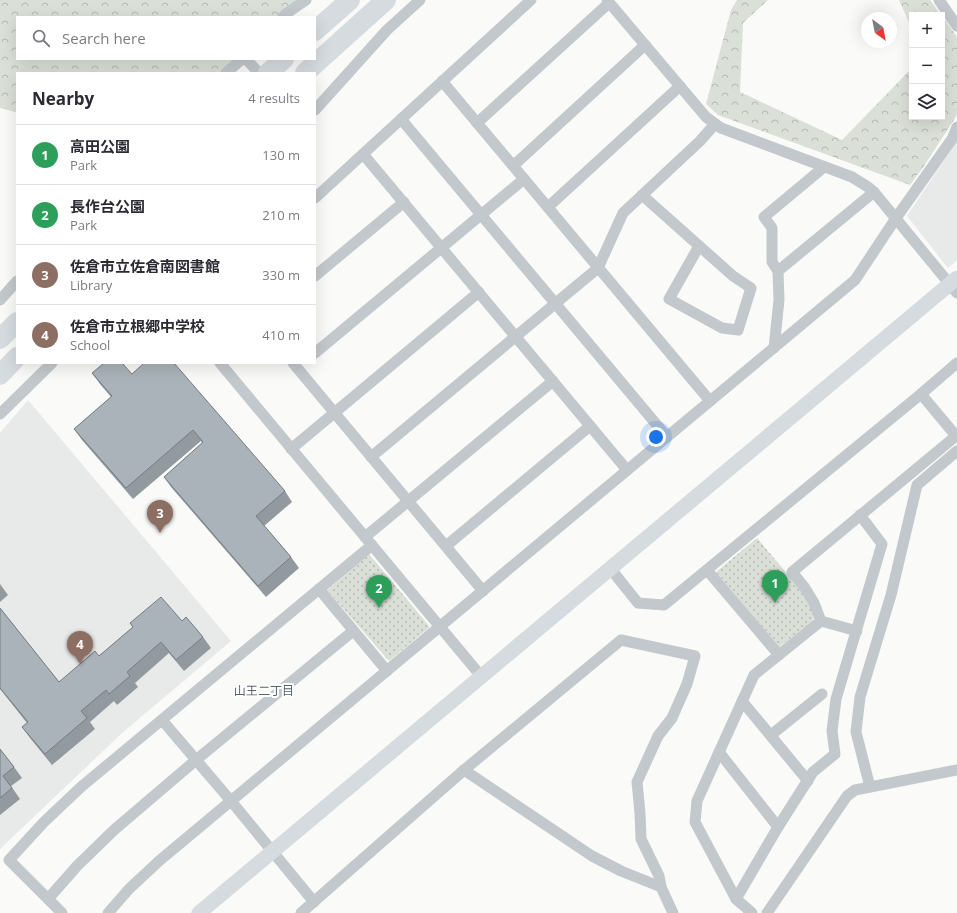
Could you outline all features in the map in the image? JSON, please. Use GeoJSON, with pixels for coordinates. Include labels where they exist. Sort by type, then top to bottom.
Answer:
{"type":"FeatureCollection","features":[{"type":"Feature","properties":{"kind":"highway"},"geometry":{"type":"LineString","coordinates":[[316,31],[350,0]]}},
{"type":"Feature","properties":{"kind":"highway"},"geometry":{"type":"LineString","coordinates":[[306,72],[386,0]]}},
{"type":"Feature","properties":{"kind":"highway"},"geometry":{"type":"LineString","coordinates":[[269,72],[283,60]]}},
{"type":"Feature","properties":{"kind":"highway"},"geometry":{"type":"LineString","coordinates":[[0,339],[16,323]]}},
{"type":"Feature","properties":{"kind":"highway"},"geometry":{"type":"LineString","coordinates":[[0,375],[16,358]]}},
{"type":"Feature","properties":{"kind":"street"},"geometry":{"type":"LineString","coordinates":[[284,16],[306,0]]}},
{"type":"Feature","properties":{"kind":"street"},"geometry":{"type":"LineString","coordinates":[[316,109],[387,30],[420,0]]}},
{"type":"Feature","properties":{"kind":"street"},"geometry":{"type":"LineString","coordinates":[[316,197],[531,0]]}},
{"type":"Feature","properties":{"kind":"street"},"geometry":{"type":"LineString","coordinates":[[939,0],[957,26]]}},
{"type":"Feature","properties":{"kind":"street"},"geometry":{"type":"LineString","coordinates":[[199,913],[610,568],[955,285],[868,187],[852,177],[722,128],[706,117],[608,1],[477,123]]}},
{"type":"Feature","properties":{"kind":"street"},"geometry":{"type":"LineString","coordinates":[[513,166],[645,46]]}},
{"type":"Feature","properties":{"kind":"street"},"geometry":{"type":"LineString","coordinates":[[227,72],[241,60]]}},
{"type":"Feature","properties":{"kind":"street"},"geometry":{"type":"LineString","coordinates":[[247,60],[258,72]]}},
{"type":"Feature","properties":{"kind":"street"},"geometry":{"type":"LineString","coordinates":[[442,81],[710,402]]}},
{"type":"Feature","properties":{"kind":"street"},"geometry":{"type":"LineString","coordinates":[[548,207],[680,86]]}},
{"type":"Feature","properties":{"kind":"street"},"geometry":{"type":"LineString","coordinates":[[401,119],[667,437]]}},
{"type":"Feature","properties":{"kind":"street"},"geometry":{"type":"LineString","coordinates":[[371,457],[598,268],[623,213],[700,141],[715,124]]}},
{"type":"Feature","properties":{"kind":"street"},"geometry":{"type":"LineString","coordinates":[[108,913],[129,889],[159,861],[855,280],[896,218],[952,139],[957,128]]}},
{"type":"Feature","properties":{"kind":"street"},"geometry":{"type":"LineString","coordinates":[[363,154],[628,470]]}},
{"type":"Feature","properties":{"kind":"street"},"geometry":{"type":"LineString","coordinates":[[774,348],[779,300],[778,271],[772,262],[772,228],[764,217],[824,167]]}},
{"type":"Feature","properties":{"kind":"street"},"geometry":{"type":"LineString","coordinates":[[316,352],[524,179]]}},
{"type":"Feature","properties":{"kind":"street"},"geometry":{"type":"LineString","coordinates":[[778,271],[874,192]]}},
{"type":"Feature","properties":{"kind":"street"},"geometry":{"type":"LineString","coordinates":[[642,195],[733,276],[751,288],[738,330],[722,328],[669,299],[699,246]]}},
{"type":"Feature","properties":{"kind":"street"},"geometry":{"type":"LineString","coordinates":[[316,275],[404,202]]}},
{"type":"Feature","properties":{"kind":"street"},"geometry":{"type":"LineString","coordinates":[[0,300],[16,282]]}},
{"type":"Feature","properties":{"kind":"street"},"geometry":{"type":"LineString","coordinates":[[291,449],[479,292]]}},
{"type":"Feature","properties":{"kind":"street"},"geometry":{"type":"LineString","coordinates":[[610,568],[638,603],[664,605],[957,363]]}},
{"type":"Feature","properties":{"kind":"street"},"geometry":{"type":"LineString","coordinates":[[0,414],[51,364]]}},
{"type":"Feature","properties":{"kind":"street"},"geometry":{"type":"LineString","coordinates":[[221,364],[481,676]]}},
{"type":"Feature","properties":{"kind":"street"},"geometry":{"type":"LineString","coordinates":[[297,365],[334,413],[483,591]]}},
{"type":"Feature","properties":{"kind":"street"},"geometry":{"type":"LineString","coordinates":[[62,913],[10,860],[44,822],[80,787],[319,589],[408,501],[553,381]]}},
{"type":"Feature","properties":{"kind":"street"},"geometry":{"type":"LineString","coordinates":[[821,621],[814,603],[805,588],[792,572],[956,436],[921,394]]}},
{"type":"Feature","properties":{"kind":"street"},"geometry":{"type":"LineString","coordinates":[[446,546],[590,426]]}},
{"type":"Feature","properties":{"kind":"street"},"geometry":{"type":"LineString","coordinates":[[870,787],[856,732],[860,697],[891,595],[917,485],[957,451]]}},
{"type":"Feature","properties":{"kind":"street"},"geometry":{"type":"LineString","coordinates":[[736,899],[778,827],[813,772],[836,754],[832,731],[836,699],[882,544],[860,516]]}},
{"type":"Feature","properties":{"kind":"street"},"geometry":{"type":"LineString","coordinates":[[707,570],[779,655]]}},
{"type":"Feature","properties":{"kind":"street"},"geometry":{"type":"LineString","coordinates":[[319,589],[387,671]]}},
{"type":"Feature","properties":{"kind":"street"},"geometry":{"type":"LineString","coordinates":[[821,621],[856,631]]}},
{"type":"Feature","properties":{"kind":"street"},"geometry":{"type":"LineString","coordinates":[[752,913],[736,899],[695,822],[697,801],[754,675],[821,621]]}},
{"type":"Feature","properties":{"kind":"street"},"geometry":{"type":"LineString","coordinates":[[48,899],[77,866],[114,830],[353,630]]}},
{"type":"Feature","properties":{"kind":"street"},"geometry":{"type":"LineString","coordinates":[[301,913],[464,770],[621,640],[695,656],[687,684],[672,718],[658,736],[637,782],[641,839],[659,876],[661,887],[673,913]]}},
{"type":"Feature","properties":{"kind":"street"},"geometry":{"type":"LineString","coordinates":[[770,735],[822,694]]}},
{"type":"Feature","properties":{"kind":"street"},"geometry":{"type":"LineString","coordinates":[[742,701],[808,781]]}},
{"type":"Feature","properties":{"kind":"street"},"geometry":{"type":"LineString","coordinates":[[162,720],[314,902]]}},
{"type":"Feature","properties":{"kind":"street"},"geometry":{"type":"LineString","coordinates":[[719,752],[778,827]]}},
{"type":"Feature","properties":{"kind":"street"},"geometry":{"type":"LineString","coordinates":[[464,770],[592,856],[621,871],[661,887]]}},
{"type":"Feature","properties":{"kind":"street"},"geometry":{"type":"LineString","coordinates":[[767,913],[847,796],[855,790],[957,770]]}},
{"type":"Feature","properties":{"kind":"shaded area"},"geometry":{"type":"Polygon","coordinates":[[[957,141],[957,260],[948,268],[907,216],[957,141]]]}},
{"type":"Feature","properties":{"kind":"shaded area"},"geometry":{"type":"Polygon","coordinates":[[[28,400],[231,641],[122,733],[0,849],[0,433],[28,400]]]}},
{"type":"Feature","properties":{"kind":"green space"},"geometry":{"type":"Polygon","coordinates":[[[0,0],[305,0],[286,16],[16,16],[16,60],[236,60],[221,72],[16,72],[16,112],[0,108],[0,0]]]}},
{"type":"Feature","properties":{"kind":"green space"},"geometry":{"type":"Polygon","coordinates":[[[737,0],[768,0],[743,23],[740,92],[842,140],[909,71],[909,120],[945,120],[945,20],[957,37],[957,115],[910,185],[718,115],[706,104],[731,10],[737,0]]]}},
{"type":"Feature","properties":{"kind":"green space"},"geometry":{"type":"Polygon","coordinates":[[[899,0],[930,0],[939,12],[909,12],[909,22],[899,0]]]}},
{"type":"Feature","properties":{"kind":"green space"},"geometry":{"type":"Polygon","coordinates":[[[757,538],[801,590],[814,615],[813,621],[779,647],[716,572],[757,538]]]}},
{"type":"Feature","properties":{"kind":"green space"},"geometry":{"type":"Polygon","coordinates":[[[369,554],[430,627],[389,661],[327,590],[369,554]]]}},
{"type":"Feature","properties":{"kind":"building"},"geometry":{"type":"Polygon","coordinates":[[[103,364],[123,364],[132,374],[143,364],[175,364],[285,491],[256,516],[291,557],[258,586],[164,477],[203,442],[193,430],[126,488],[74,429],[112,396],[92,373],[103,364]]]}},
{"type":"Feature","properties":{"kind":"building"},"geometry":{"type":"Polygon","coordinates":[[[161,597],[182,621],[186,617],[203,637],[176,660],[161,642],[127,672],[130,676],[109,694],[106,690],[81,711],[87,718],[45,754],[22,727],[28,722],[0,688],[0,608],[59,682],[95,651],[99,656],[133,627],[130,623],[161,597]]]}},
{"type":"Feature","properties":{"kind":"building"},"geometry":{"type":"Polygon","coordinates":[[[0,749],[14,767],[3,776],[12,788],[0,798],[0,749]]]}},
{"type":"Feature","properties":{"kind":"place","name":"佐倉市立佐倉南図書館"},"geometry":{"type":"Point","coordinates":[160,533]}},
{"type":"Feature","properties":{"kind":"place","name":"高田公園"},"geometry":{"type":"Point","coordinates":[775,603]}},
{"type":"Feature","properties":{"kind":"place","name":"長作台公園"},"geometry":{"type":"Point","coordinates":[379,608]}},
{"type":"Feature","properties":{"kind":"place","name":"佐倉市立根郷中学校"},"geometry":{"type":"Point","coordinates":[80,664]}},
{"type":"Feature","properties":{"kind":"district","name":"山王二丁目"},"geometry":{"type":"Point","coordinates":[264,690]}}]}
